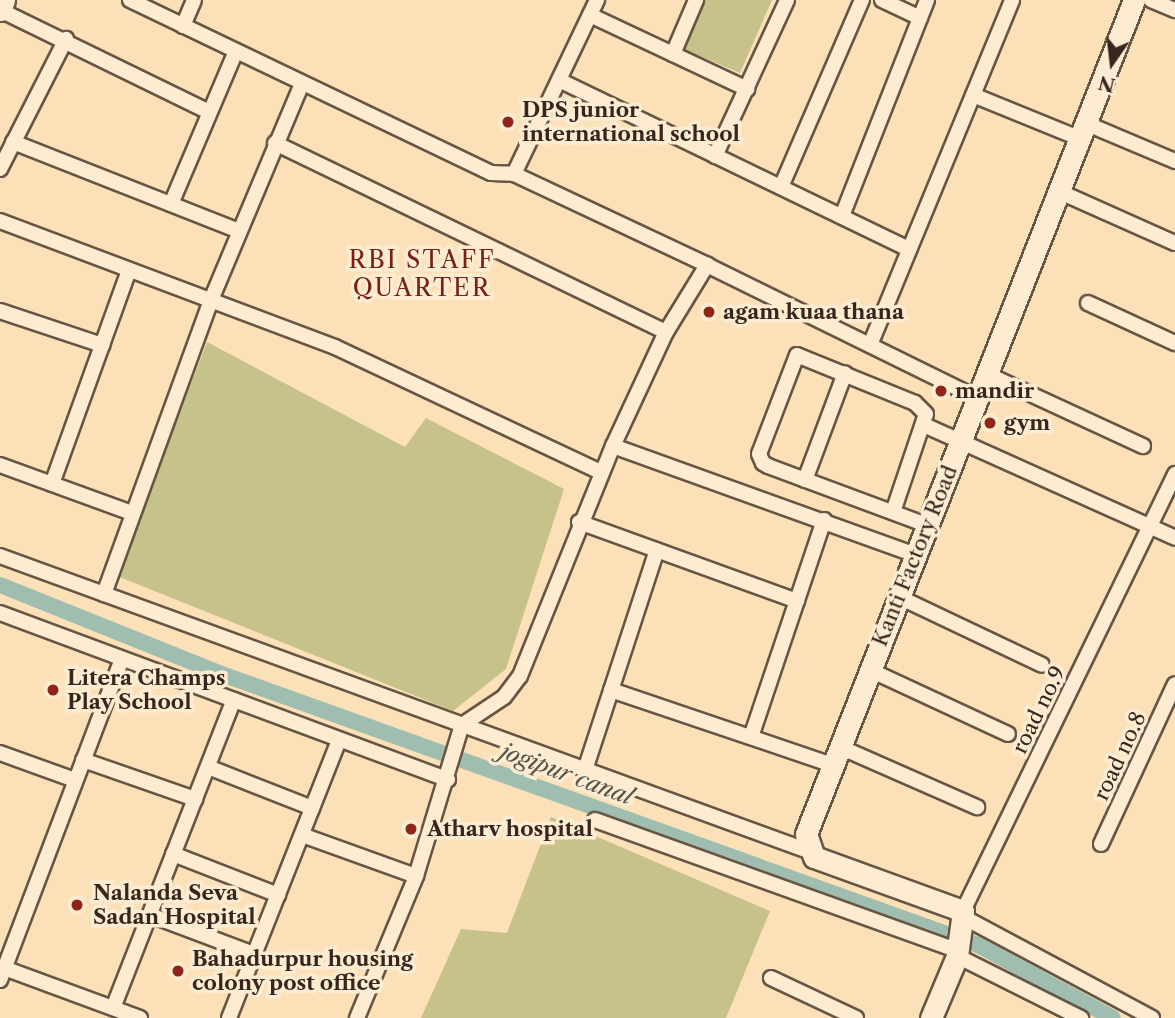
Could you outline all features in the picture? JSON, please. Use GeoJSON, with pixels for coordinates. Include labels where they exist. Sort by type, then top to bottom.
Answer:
{"type":"FeatureCollection","features":[{"type":"Feature","properties":{"kind":"street"},"geometry":{"type":"LineString","coordinates":[[4,0],[0,10],[66,39],[209,112]]}},
{"type":"Feature","properties":{"kind":"street"},"geometry":{"type":"LineString","coordinates":[[131,0],[491,173],[514,174],[707,265],[977,398]]}},
{"type":"Feature","properties":{"kind":"street"},"geometry":{"type":"LineString","coordinates":[[183,26],[194,0]]}},
{"type":"Feature","properties":{"kind":"street"},"geometry":{"type":"LineString","coordinates":[[514,174],[597,0]]}},
{"type":"Feature","properties":{"kind":"street"},"geometry":{"type":"LineString","coordinates":[[673,54],[696,0]]}},
{"type":"Feature","properties":{"kind":"street"},"geometry":{"type":"LineString","coordinates":[[715,156],[787,0]]}},
{"type":"Feature","properties":{"kind":"street"},"geometry":{"type":"LineString","coordinates":[[781,187],[862,0]]}},
{"type":"Feature","properties":{"kind":"street"},"geometry":{"type":"LineString","coordinates":[[882,0],[920,18]]}},
{"type":"Feature","properties":{"kind":"street"},"geometry":{"type":"LineString","coordinates":[[842,216],[927,0]]}},
{"type":"Feature","properties":{"kind":"street"},"geometry":{"type":"LineString","coordinates":[[870,345],[1012,0]]}},
{"type":"Feature","properties":{"kind":"street","name":"Kanti Factory Road"},"geometry":{"type":"LineString","coordinates":[[811,852],[806,834],[1134,0]]}},
{"type":"Feature","properties":{"kind":"street"},"geometry":{"type":"LineString","coordinates":[[1151,0],[1175,10]]}},
{"type":"Feature","properties":{"kind":"street"},"geometry":{"type":"LineString","coordinates":[[590,15],[747,89]]}},
{"type":"Feature","properties":{"kind":"street"},"geometry":{"type":"LineString","coordinates":[[0,169],[66,39]]}},
{"type":"Feature","properties":{"kind":"street"},"geometry":{"type":"LineString","coordinates":[[171,204],[236,51]]}},
{"type":"Feature","properties":{"kind":"street"},"geometry":{"type":"LineString","coordinates":[[559,80],[909,248]]}},
{"type":"Feature","properties":{"kind":"street"},"geometry":{"type":"LineString","coordinates":[[104,594],[211,300],[302,83]]}},
{"type":"Feature","properties":{"kind":"street"},"geometry":{"type":"LineString","coordinates":[[973,95],[1175,161]]}},
{"type":"Feature","properties":{"kind":"street"},"geometry":{"type":"LineString","coordinates":[[13,142],[239,231]]}},
{"type":"Feature","properties":{"kind":"street"},"geometry":{"type":"LineString","coordinates":[[275,143],[666,332]]}},
{"type":"Feature","properties":{"kind":"street"},"geometry":{"type":"LineString","coordinates":[[1058,191],[1175,243]]}},
{"type":"Feature","properties":{"kind":"street"},"geometry":{"type":"LineString","coordinates":[[0,220],[335,347],[599,471]]}},
{"type":"Feature","properties":{"kind":"street"},"geometry":{"type":"LineString","coordinates":[[357,1018],[416,876],[460,732],[504,697],[520,676],[599,471],[666,332],[707,265]]}},
{"type":"Feature","properties":{"kind":"street"},"geometry":{"type":"LineString","coordinates":[[52,484],[129,270]]}},
{"type":"Feature","properties":{"kind":"street"},"geometry":{"type":"LineString","coordinates":[[1088,303],[1175,343]]}},
{"type":"Feature","properties":{"kind":"street"},"geometry":{"type":"LineString","coordinates":[[0,311],[102,345]]}},
{"type":"Feature","properties":{"kind":"street"},"geometry":{"type":"LineString","coordinates":[[892,512],[926,414],[915,403],[802,355],[794,359],[759,454],[768,466],[927,525]]}},
{"type":"Feature","properties":{"kind":"street"},"geometry":{"type":"LineString","coordinates":[[805,480],[845,373]]}},
{"type":"Feature","properties":{"kind":"street"},"geometry":{"type":"LineString","coordinates":[[987,374],[1143,446]]}},
{"type":"Feature","properties":{"kind":"street"},"geometry":{"type":"LineString","coordinates":[[924,425],[962,438],[1175,538]]}},
{"type":"Feature","properties":{"kind":"street"},"geometry":{"type":"LineString","coordinates":[[613,446],[915,555]]}},
{"type":"Feature","properties":{"kind":"street"},"geometry":{"type":"LineString","coordinates":[[0,466],[132,513]]}},
{"type":"Feature","properties":{"kind":"street","name":"road no.9"},"geometry":{"type":"LineString","coordinates":[[961,934],[1175,474]]}},
{"type":"Feature","properties":{"kind":"street"},"geometry":{"type":"LineString","coordinates":[[751,737],[824,520]]}},
{"type":"Feature","properties":{"kind":"street"},"geometry":{"type":"LineString","coordinates":[[579,522],[797,601]]}},
{"type":"Feature","properties":{"kind":"street"},"geometry":{"type":"LineString","coordinates":[[585,770],[657,550]]}},
{"type":"Feature","properties":{"kind":"street"},"geometry":{"type":"LineString","coordinates":[[0,556],[460,732],[585,770],[811,852],[961,934],[1152,1018]]}},
{"type":"Feature","properties":{"kind":"street"},"geometry":{"type":"LineString","coordinates":[[899,597],[1042,664]]}},
{"type":"Feature","properties":{"kind":"street"},"geometry":{"type":"LineString","coordinates":[[0,613],[339,740],[449,774]]}},
{"type":"Feature","properties":{"kind":"street"},"geometry":{"type":"LineString","coordinates":[[121,659],[2,974],[140,1018]]}},
{"type":"Feature","properties":{"kind":"street"},"geometry":{"type":"LineString","coordinates":[[870,670],[1009,734]]}},
{"type":"Feature","properties":{"kind":"street","name":"road no.8"},"geometry":{"type":"LineString","coordinates":[[1101,844],[1175,684]]}},
{"type":"Feature","properties":{"kind":"street"},"geometry":{"type":"LineString","coordinates":[[611,691],[751,737],[836,756],[977,807]]}},
{"type":"Feature","properties":{"kind":"street"},"geometry":{"type":"LineString","coordinates":[[113,1008],[233,700]]}},
{"type":"Feature","properties":{"kind":"street"},"geometry":{"type":"LineString","coordinates":[[229,1018],[339,740]]}},
{"type":"Feature","properties":{"kind":"street"},"geometry":{"type":"LineString","coordinates":[[0,753],[75,780]]}},
{"type":"Feature","properties":{"kind":"street"},"geometry":{"type":"LineString","coordinates":[[83,760],[195,799]]}},
{"type":"Feature","properties":{"kind":"street"},"geometry":{"type":"LineString","coordinates":[[208,767],[312,808]]}},
{"type":"Feature","properties":{"kind":"street"},"geometry":{"type":"LineString","coordinates":[[595,820],[961,934],[1081,1018]]}},
{"type":"Feature","properties":{"kind":"street"},"geometry":{"type":"LineString","coordinates":[[302,835],[416,876]]}},
{"type":"Feature","properties":{"kind":"street"},"geometry":{"type":"LineString","coordinates":[[173,854],[278,895]]}},
{"type":"Feature","properties":{"kind":"street"},"geometry":{"type":"LineString","coordinates":[[149,915],[254,954]]}},
{"type":"Feature","properties":{"kind":"street"},"geometry":{"type":"LineString","coordinates":[[930,1018],[961,934]]}},
{"type":"Feature","properties":{"kind":"street"},"geometry":{"type":"LineString","coordinates":[[771,978],[856,1018]]}},
{"type":"Feature","properties":{"kind":"shaded area"},"geometry":{"type":"Polygon","coordinates":[[[700,0],[772,0],[740,73],[679,47],[700,0]]]}},
{"type":"Feature","properties":{"kind":"shaded area"},"geometry":{"type":"Polygon","coordinates":[[[207,342],[405,447],[426,418],[564,489],[506,669],[453,711],[117,576],[207,342]]]}},
{"type":"Feature","properties":{"kind":"shaded area"},"geometry":{"type":"Polygon","coordinates":[[[551,817],[770,911],[726,1018],[421,1018],[461,929],[507,933],[551,817]]]}},
{"type":"Feature","properties":{"kind":"waterway","name":"jogipur canal"},"geometry":{"type":"LineString","coordinates":[[0,585],[219,673],[978,945],[1113,1018]]}},
{"type":"Feature","properties":{"kind":"place","name":"DPS junior international school"},"geometry":{"type":"Point","coordinates":[508,122]}},
{"type":"Feature","properties":{"kind":"place","name":"agam kuaa thana"},"geometry":{"type":"Point","coordinates":[709,312]}},
{"type":"Feature","properties":{"kind":"place","name":"mandir"},"geometry":{"type":"Point","coordinates":[941,391]}},
{"type":"Feature","properties":{"kind":"place","name":"gym"},"geometry":{"type":"Point","coordinates":[990,423]}},
{"type":"Feature","properties":{"kind":"place","name":"Litera Champs Play School"},"geometry":{"type":"Point","coordinates":[53,690]}},
{"type":"Feature","properties":{"kind":"place","name":"Atharv hospital"},"geometry":{"type":"Point","coordinates":[411,829]}},
{"type":"Feature","properties":{"kind":"place","name":"Nalanda Seva Sadan Hospital"},"geometry":{"type":"Point","coordinates":[77,905]}},
{"type":"Feature","properties":{"kind":"place","name":"Bahadurpur housing colony post office"},"geometry":{"type":"Point","coordinates":[178,971]}},
{"type":"Feature","properties":{"kind":"district","name":"RBI STAFF QUARTER"},"geometry":{"type":"Point","coordinates":[422,274]}}]}
